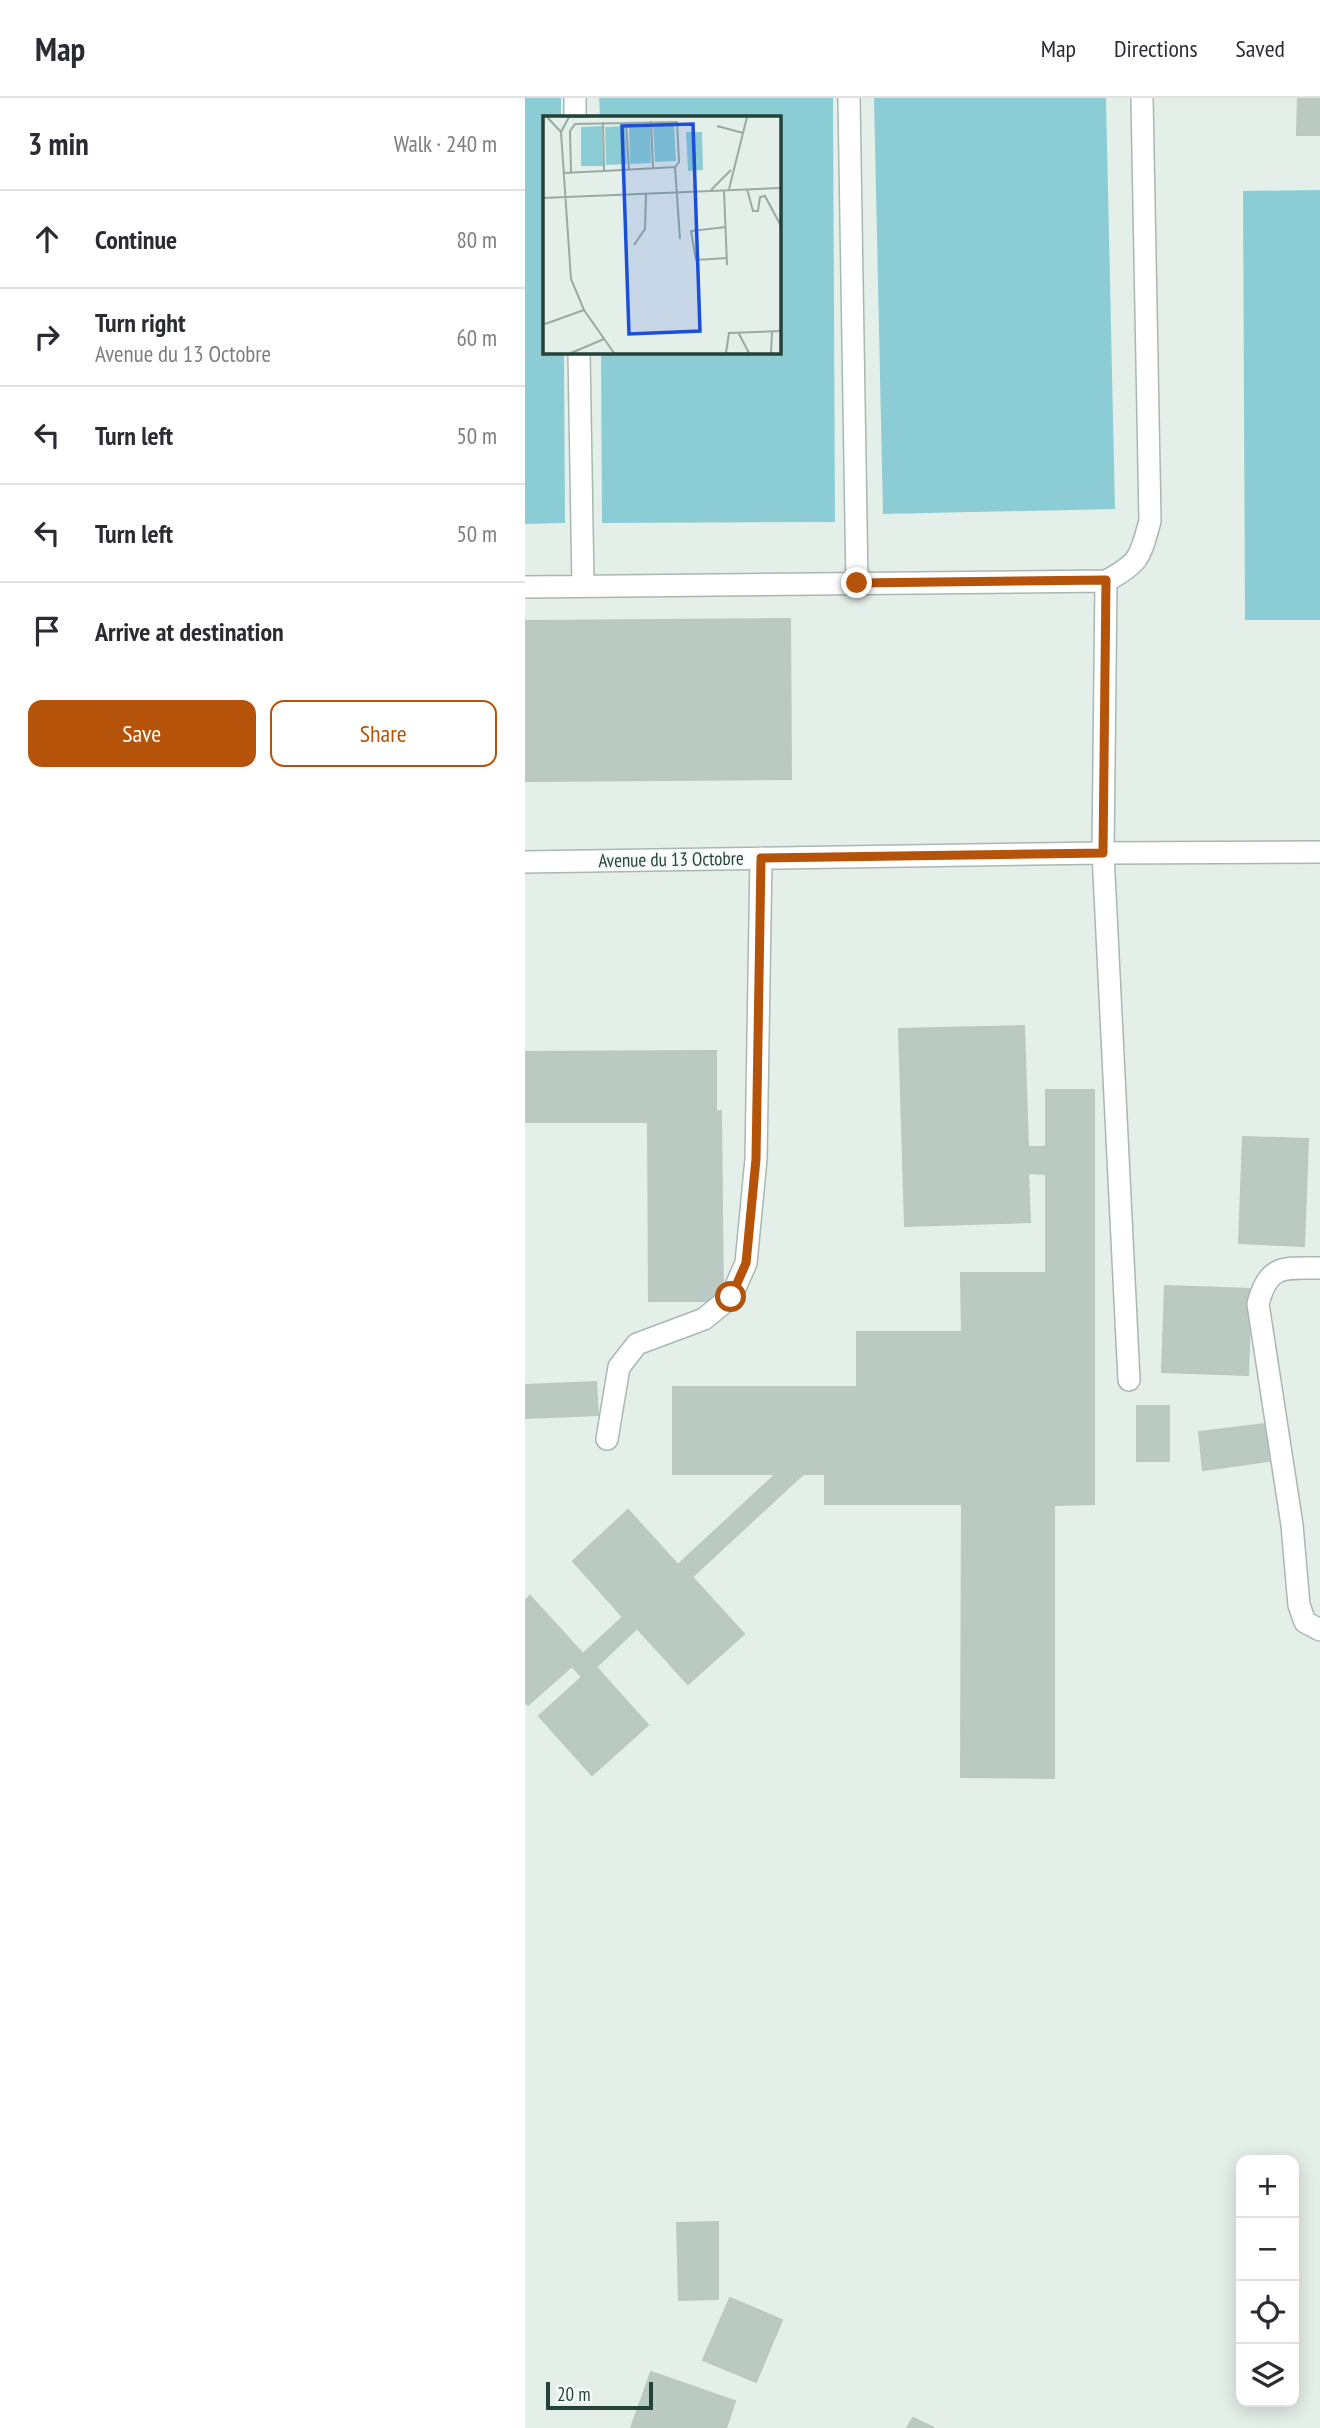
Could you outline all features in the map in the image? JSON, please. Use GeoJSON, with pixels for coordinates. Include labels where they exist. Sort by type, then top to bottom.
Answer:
{"type":"FeatureCollection","features":[{"type":"Feature","properties":{"kind":"street"},"geometry":{"type":"LineString","coordinates":[[575,98],[575,116]]}},
{"type":"Feature","properties":{"kind":"street"},"geometry":{"type":"LineString","coordinates":[[849,98],[857,583]]}},
{"type":"Feature","properties":{"kind":"street"},"geometry":{"type":"LineString","coordinates":[[525,587],[1106,580],[1127,569],[1140,555],[1150,521],[1142,98]]}},
{"type":"Feature","properties":{"kind":"street"},"geometry":{"type":"LineString","coordinates":[[579,354],[583,586]]}},
{"type":"Feature","properties":{"kind":"street"},"geometry":{"type":"LineString","coordinates":[[1106,580],[1103,853],[1129,1380]]}},
{"type":"Feature","properties":{"kind":"street","name":"Avenue du 13 Octobre"},"geometry":{"type":"LineString","coordinates":[[525,862],[1320,852]]}},
{"type":"Feature","properties":{"kind":"street"},"geometry":{"type":"LineString","coordinates":[[607,1439],[619,1367],[636,1344],[704,1319],[731,1297],[746,1263],[756,1159],[761,858]]}},
{"type":"Feature","properties":{"kind":"street"},"geometry":{"type":"LineString","coordinates":[[1320,1268],[1282,1269],[1263,1283],[1258,1304],[1292,1525],[1299,1605],[1305,1622],[1320,1630]]}},
{"type":"Feature","properties":{"kind":"water"},"geometry":{"type":"Polygon","coordinates":[[[525,98],[561,98],[561,116],[543,116],[543,354],[564,354],[565,523],[525,524],[525,98]]]}},
{"type":"Feature","properties":{"kind":"water"},"geometry":{"type":"Polygon","coordinates":[[[599,98],[833,98],[835,522],[602,523],[601,354],[781,354],[781,116],[600,116],[599,98]]]}},
{"type":"Feature","properties":{"kind":"water"},"geometry":{"type":"Polygon","coordinates":[[[874,98],[1106,98],[1115,509],[883,514],[874,98]]]}},
{"type":"Feature","properties":{"kind":"water"},"geometry":{"type":"Polygon","coordinates":[[[1320,190],[1320,620],[1245,620],[1243,191],[1320,190]]]}},
{"type":"Feature","properties":{"kind":"building"},"geometry":{"type":"Polygon","coordinates":[[[1298,98],[1320,98],[1320,135],[1297,135],[1298,98]]]}},
{"type":"Feature","properties":{"kind":"building"},"geometry":{"type":"Polygon","coordinates":[[[790,619],[791,779],[525,781],[525,621],[790,619]]]}},
{"type":"Feature","properties":{"kind":"building"},"geometry":{"type":"Polygon","coordinates":[[[1024,1026],[1028,1147],[1046,1147],[1046,1090],[1094,1090],[1094,1504],[1054,1505],[1054,1778],[961,1777],[962,1504],[825,1504],[825,1474],[803,1474],[692,1577],[744,1634],[688,1684],[637,1628],[596,1667],[648,1725],[592,1775],[539,1716],[582,1677],[572,1666],[528,1705],[525,1702],[525,1601],[530,1596],[583,1654],[623,1617],[573,1561],[628,1510],[678,1565],[776,1474],[673,1474],[673,1387],[857,1387],[857,1332],[962,1332],[961,1273],[1046,1273],[1046,1174],[1028,1173],[1030,1222],[905,1226],[899,1029],[1024,1026]]]}},
{"type":"Feature","properties":{"kind":"building"},"geometry":{"type":"Polygon","coordinates":[[[716,1051],[716,1112],[721,1111],[723,1301],[649,1301],[648,1122],[525,1122],[525,1052],[716,1051]]]}},
{"type":"Feature","properties":{"kind":"building"},"geometry":{"type":"Polygon","coordinates":[[[1243,1137],[1308,1139],[1304,1246],[1239,1243],[1243,1137]]]}},
{"type":"Feature","properties":{"kind":"building"},"geometry":{"type":"Polygon","coordinates":[[[1165,1286],[1251,1289],[1248,1375],[1162,1372],[1165,1286]]]}},
{"type":"Feature","properties":{"kind":"building"},"geometry":{"type":"Polygon","coordinates":[[[596,1382],[598,1415],[525,1418],[525,1385],[596,1382]]]}},
{"type":"Feature","properties":{"kind":"building"},"geometry":{"type":"Polygon","coordinates":[[[1137,1406],[1169,1406],[1169,1461],[1137,1461],[1137,1406]]]}},
{"type":"Feature","properties":{"kind":"building"},"geometry":{"type":"Polygon","coordinates":[[[1264,1424],[1269,1461],[1203,1470],[1199,1432],[1264,1424]]]}},
{"type":"Feature","properties":{"kind":"building"},"geometry":{"type":"Polygon","coordinates":[[[718,2222],[718,2299],[679,2300],[677,2223],[718,2222]]]}},
{"type":"Feature","properties":{"kind":"building"},"geometry":{"type":"Polygon","coordinates":[[[730,2298],[782,2320],[756,2382],[703,2360],[730,2298]]]}},
{"type":"Feature","properties":{"kind":"building"},"geometry":{"type":"Polygon","coordinates":[[[651,2372],[735,2401],[726,2428],[631,2428],[651,2372]]]}},
{"type":"Feature","properties":{"kind":"building"},"geometry":{"type":"Polygon","coordinates":[[[913,2418],[934,2428],[907,2428],[913,2418]]]}},
{"type":"Feature","properties":{"kind":"route"},"geometry":{"type":"LineString","coordinates":[[731,1297],[746,1263],[756,1159],[761,858],[1103,853],[1106,580],[857,583]]}}]}
